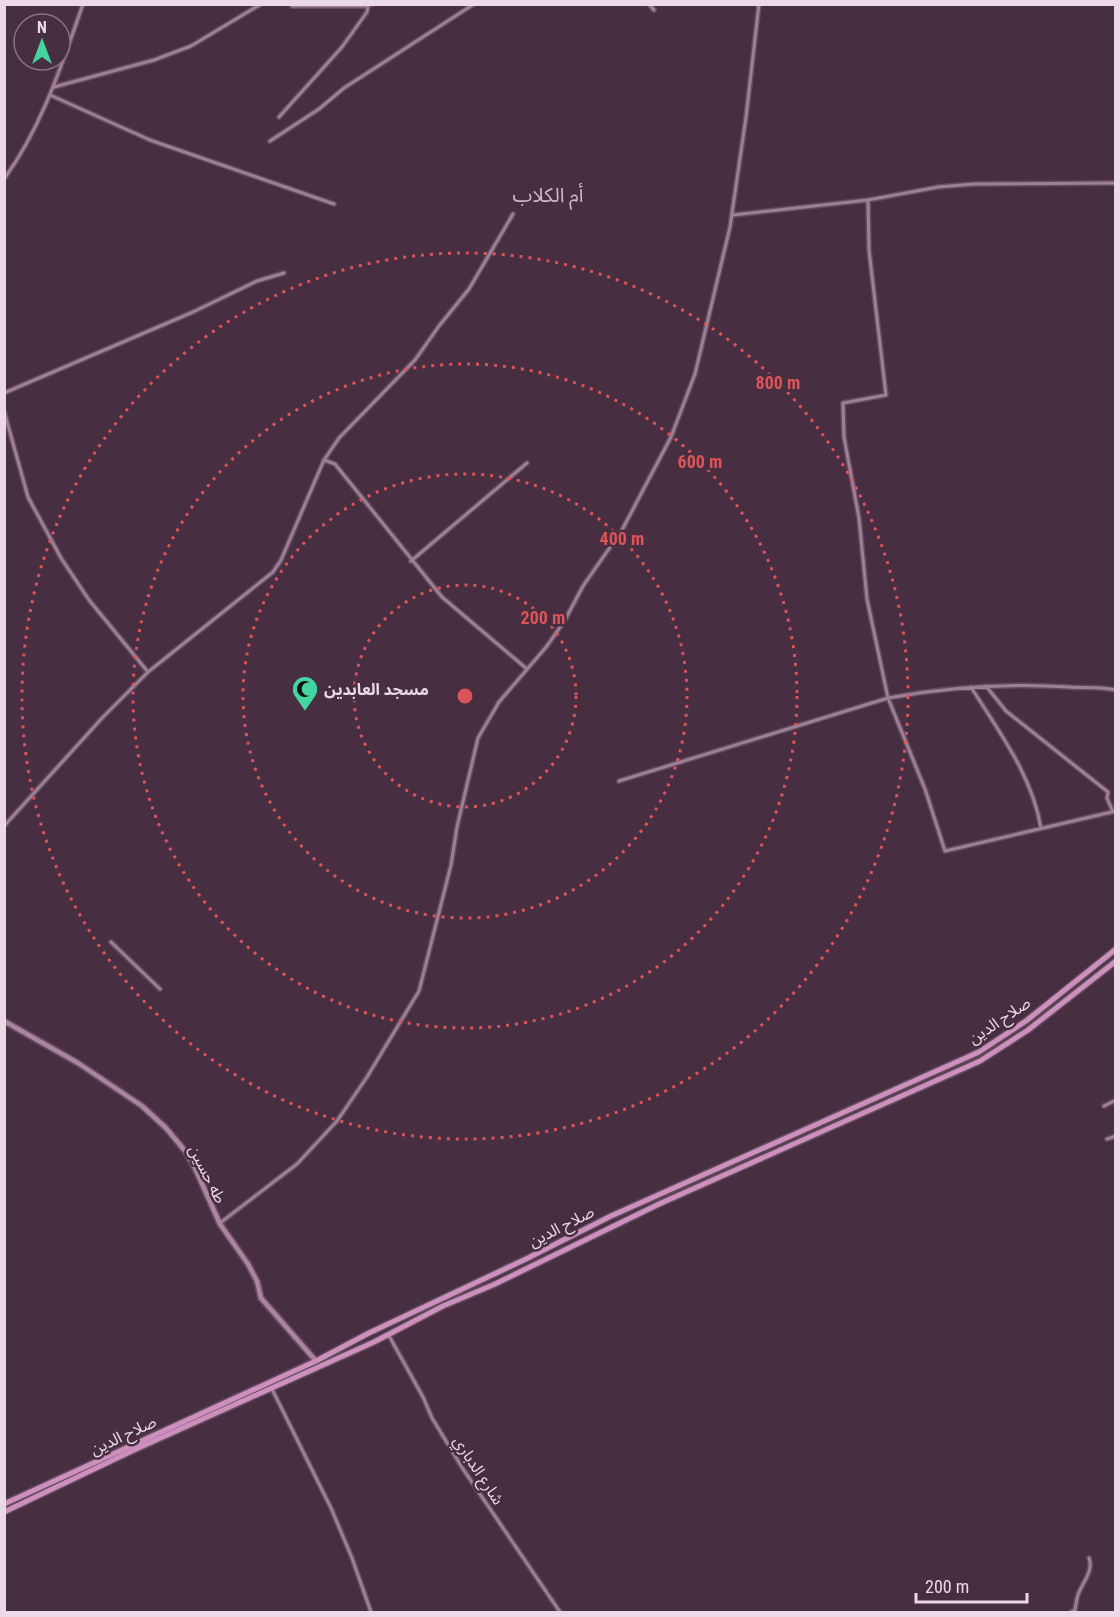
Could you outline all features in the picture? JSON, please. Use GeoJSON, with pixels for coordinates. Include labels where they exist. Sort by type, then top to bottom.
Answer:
{"type":"FeatureCollection","features":[{"type":"Feature","properties":{"kind":"highway","name":"صلاح الدين"},"geometry":{"type":"LineString","coordinates":[[4,1512],[369,1333],[479,1282],[610,1216],[978,1052],[1026,1022],[1116,949]]}},
{"type":"Feature","properties":{"kind":"highway","name":"صلاح الدين"},"geometry":{"type":"LineString","coordinates":[[4,1504],[206,1414],[271,1388],[692,1189],[932,1084],[988,1056],[1028,1030],[1116,961]]}},
{"type":"Feature","properties":{"kind":"highway"},"geometry":{"type":"LineString","coordinates":[[479,1282],[482,1290]]}},
{"type":"Feature","properties":{"kind":"street"},"geometry":{"type":"LineString","coordinates":[[4,179],[25,148],[54,87],[83,4]]}},
{"type":"Feature","properties":{"kind":"street"},"geometry":{"type":"LineString","coordinates":[[54,87],[154,60],[191,46],[261,4]]}},
{"type":"Feature","properties":{"kind":"street"},"geometry":{"type":"LineString","coordinates":[[270,141],[319,109],[344,88],[474,4]]}},
{"type":"Feature","properties":{"kind":"street"},"geometry":{"type":"LineString","coordinates":[[649,4],[654,10]]}},
{"type":"Feature","properties":{"kind":"street"},"geometry":{"type":"LineString","coordinates":[[220,1224],[297,1164],[337,1120],[367,1077],[419,991],[451,865],[457,827],[478,738],[499,702],[566,620],[583,586],[622,530],[672,437],[695,374],[726,245],[746,117],[759,4]]}},
{"type":"Feature","properties":{"kind":"street"},"geometry":{"type":"LineString","coordinates":[[292,6],[371,5]]}},
{"type":"Feature","properties":{"kind":"street"},"geometry":{"type":"LineString","coordinates":[[279,117],[342,47],[371,5]]}},
{"type":"Feature","properties":{"kind":"street"},"geometry":{"type":"LineString","coordinates":[[50,95],[160,144],[334,204]]}},
{"type":"Feature","properties":{"kind":"street"},"geometry":{"type":"LineString","coordinates":[[732,215],[868,200],[938,187],[974,184],[1116,183]]}},
{"type":"Feature","properties":{"kind":"street"},"geometry":{"type":"LineString","coordinates":[[868,200],[869,250],[886,395],[843,403],[844,437],[859,518],[867,599],[888,698],[925,789],[945,851],[1114,812],[1107,798],[1108,792],[1006,711],[986,686]]}},
{"type":"Feature","properties":{"kind":"street"},"geometry":{"type":"LineString","coordinates":[[4,825],[103,717],[148,672],[273,572],[281,560],[324,460],[339,438],[415,360],[469,289],[513,214]]}},
{"type":"Feature","properties":{"kind":"street"},"geometry":{"type":"LineString","coordinates":[[4,393],[194,312],[257,281],[284,273]]}},
{"type":"Feature","properties":{"kind":"street"},"geometry":{"type":"LineString","coordinates":[[4,411],[28,497],[61,558],[88,600],[148,672]]}},
{"type":"Feature","properties":{"kind":"street"},"geometry":{"type":"LineString","coordinates":[[324,460],[335,464],[442,597],[527,669]]}},
{"type":"Feature","properties":{"kind":"street"},"geometry":{"type":"LineString","coordinates":[[411,561],[527,464]]}},
{"type":"Feature","properties":{"kind":"street"},"geometry":{"type":"LineString","coordinates":[[619,781],[888,698],[986,686],[1036,685],[1116,690]]}},
{"type":"Feature","properties":{"kind":"street"},"geometry":{"type":"LineString","coordinates":[[971,687],[1021,768],[1039,813],[1041,828]]}},
{"type":"Feature","properties":{"kind":"street"},"geometry":{"type":"LineString","coordinates":[[111,942],[160,989]]}},
{"type":"Feature","properties":{"kind":"street","name":"طه حسين"},"geometry":{"type":"LineString","coordinates":[[4,1021],[78,1063],[155,1116],[186,1152],[220,1224],[257,1281],[261,1298],[315,1361]]}},
{"type":"Feature","properties":{"kind":"street"},"geometry":{"type":"LineString","coordinates":[[1104,1106],[1116,1100]]}},
{"type":"Feature","properties":{"kind":"street"},"geometry":{"type":"LineString","coordinates":[[1107,1139],[1116,1136]]}},
{"type":"Feature","properties":{"kind":"street","name":"شارع الدباري"},"geometry":{"type":"LineString","coordinates":[[388,1334],[432,1418],[463,1469],[560,1612]]}},
{"type":"Feature","properties":{"kind":"street"},"geometry":{"type":"LineString","coordinates":[[271,1388],[332,1508],[371,1612]]}},
{"type":"Feature","properties":{"kind":"street"},"geometry":{"type":"LineString","coordinates":[[1071,1612],[1075,1610],[1078,1596],[1089,1573],[1089,1558]]}},
{"type":"Feature","properties":{"kind":"place","name":"مسجد العابدين"},"geometry":{"type":"Point","coordinates":[305,712]}},
{"type":"Feature","properties":{"kind":"district","name":"أم الكلاب"},"geometry":{"type":"Point","coordinates":[548,195]}}]}
